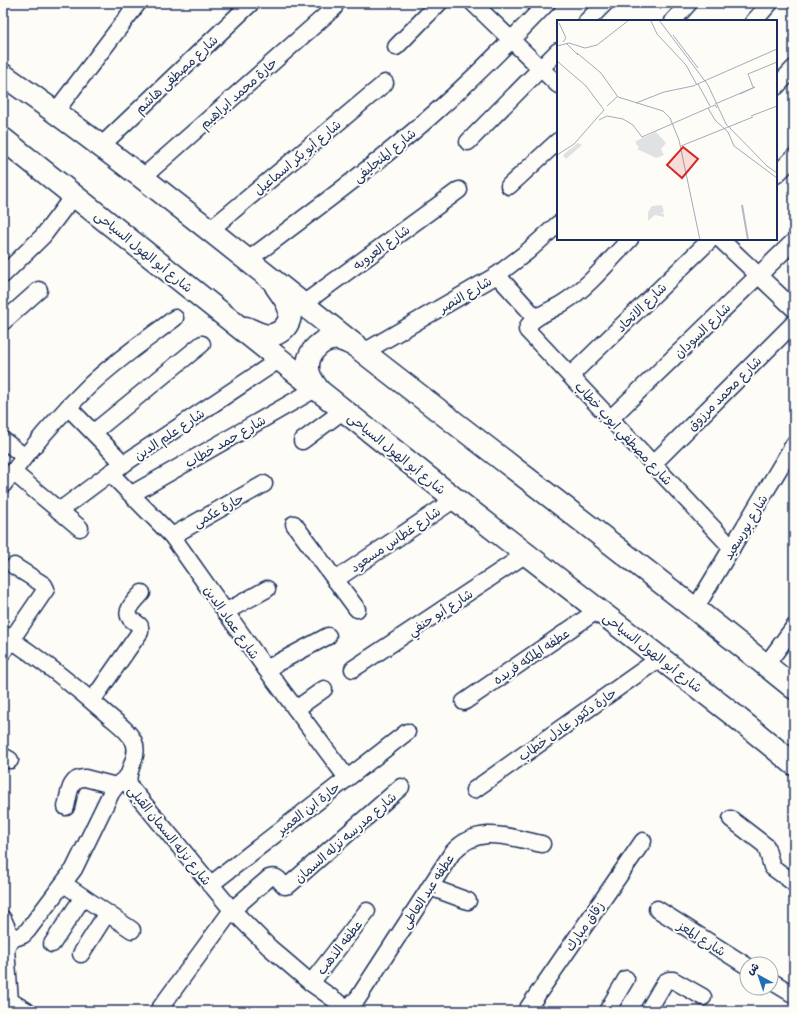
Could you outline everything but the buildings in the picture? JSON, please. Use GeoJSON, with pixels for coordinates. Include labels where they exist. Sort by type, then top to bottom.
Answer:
{"type":"FeatureCollection","features":[{"type":"Feature","properties":{"kind":"main road"},"geometry":{"type":"LineString","coordinates":[[3,75],[56,111],[210,230],[359,349],[695,609],[794,688]]}},
{"type":"Feature","properties":{"kind":"main road","name":"شارع أبو الهول السياحى"},"geometry":{"type":"LineString","coordinates":[[3,139],[317,388],[454,499],[660,658],[794,764]]}},
{"type":"Feature","properties":{"kind":"main road"},"geometry":{"type":"LineString","coordinates":[[235,324],[263,335],[272,335],[280,332],[287,326],[290,317],[289,308],[272,280]]}},
{"type":"Feature","properties":{"kind":"main road"},"geometry":{"type":"LineString","coordinates":[[317,388],[310,377],[308,368],[309,358],[314,349],[321,343],[339,339],[359,349]]}},
{"type":"Feature","properties":{"kind":"street"},"geometry":{"type":"LineString","coordinates":[[56,111],[138,3]]}},
{"type":"Feature","properties":{"kind":"street","name":"شارع مصطفى هاشم"},"geometry":{"type":"LineString","coordinates":[[100,146],[251,3]]}},
{"type":"Feature","properties":{"kind":"street"},"geometry":{"type":"LineString","coordinates":[[396,47],[439,3]]}},
{"type":"Feature","properties":{"kind":"street"},"geometry":{"type":"LineString","coordinates":[[473,3],[557,84]]}},
{"type":"Feature","properties":{"kind":"street","name":"شارع المنجليفى"},"geometry":{"type":"LineString","coordinates":[[248,260],[363,173],[429,118],[512,41],[547,3]]}},
{"type":"Feature","properties":{"kind":"street"},"geometry":{"type":"LineString","coordinates":[[588,20],[605,3]]}},
{"type":"Feature","properties":{"kind":"street"},"geometry":{"type":"LineString","coordinates":[[674,20],[689,3]]}},
{"type":"Feature","properties":{"kind":"street"},"geometry":{"type":"LineString","coordinates":[[755,20],[770,3]]}},
{"type":"Feature","properties":{"kind":"street","name":"حارة محمد ابراهيم"},"geometry":{"type":"LineString","coordinates":[[142,178],[334,8]]}},
{"type":"Feature","properties":{"kind":"street"},"geometry":{"type":"LineString","coordinates":[[468,142],[557,52]]}},
{"type":"Feature","properties":{"kind":"street"},"geometry":{"type":"LineString","coordinates":[[777,86],[794,68]]}},
{"type":"Feature","properties":{"kind":"street","name":"شارع أبو بكر اسماعيل"},"geometry":{"type":"LineString","coordinates":[[210,230],[385,83]]}},
{"type":"Feature","properties":{"kind":"street"},"geometry":{"type":"LineString","coordinates":[[509,186],[557,142]]}},
{"type":"Feature","properties":{"kind":"street"},"geometry":{"type":"LineString","coordinates":[[777,174],[794,157]]}},
{"type":"Feature","properties":{"kind":"street","name":"شارع العروبه"},"geometry":{"type":"LineString","coordinates":[[303,304],[460,190]]}},
{"type":"Feature","properties":{"kind":"street"},"geometry":{"type":"LineString","coordinates":[[3,275],[43,236],[74,196]]}},
{"type":"Feature","properties":{"kind":"street","name":"شارع النصر"},"geometry":{"type":"LineString","coordinates":[[359,349],[497,275],[527,252],[557,225]]}},
{"type":"Feature","properties":{"kind":"street"},"geometry":{"type":"LineString","coordinates":[[497,275],[536,318],[562,304],[584,288],[629,240]]}},
{"type":"Feature","properties":{"kind":"street","name":"شارع الاتحاد"},"geometry":{"type":"LineString","coordinates":[[571,376],[711,240]]}},
{"type":"Feature","properties":{"kind":"street"},"geometry":{"type":"LineString","coordinates":[[721,240],[794,309]]}},
{"type":"Feature","properties":{"kind":"street","name":"شارع السودان"},"geometry":{"type":"LineString","coordinates":[[611,418],[794,242]]}},
{"type":"Feature","properties":{"kind":"street"},"geometry":{"type":"LineString","coordinates":[[3,322],[39,290]]}},
{"type":"Feature","properties":{"kind":"street"},"geometry":{"type":"LineString","coordinates":[[3,485],[24,456],[90,385],[107,370],[175,318]]}},
{"type":"Feature","properties":{"kind":"street","name":"شارع مصطفي ايوب خطاب"},"geometry":{"type":"LineString","coordinates":[[536,318],[528,325],[528,330],[732,548]]}},
{"type":"Feature","properties":{"kind":"street","name":"شارع محمد مرزوق"},"geometry":{"type":"LineString","coordinates":[[653,464],[794,323]]}},
{"type":"Feature","properties":{"kind":"street"},"geometry":{"type":"LineString","coordinates":[[94,432],[202,344]]}},
{"type":"Feature","properties":{"kind":"street","name":"شارع علم الدين"},"geometry":{"type":"LineString","coordinates":[[59,510],[110,473],[280,360]]}},
{"type":"Feature","properties":{"kind":"street","name":"شارع حمد خطاب"},"geometry":{"type":"LineString","coordinates":[[132,494],[317,388]]}},
{"type":"Feature","properties":{"kind":"street"},"geometry":{"type":"LineString","coordinates":[[68,407],[124,464]]}},
{"type":"Feature","properties":{"kind":"street"},"geometry":{"type":"LineString","coordinates":[[302,441],[344,410]]}},
{"type":"Feature","properties":{"kind":"street"},"geometry":{"type":"LineString","coordinates":[[3,440],[24,456]]}},
{"type":"Feature","properties":{"kind":"street","name":"شارع بورسعيد"},"geometry":{"type":"LineString","coordinates":[[695,609],[794,444]]}},
{"type":"Feature","properties":{"kind":"street"},"geometry":{"type":"LineString","coordinates":[[13,472],[80,528]]}},
{"type":"Feature","properties":{"kind":"street","name":"شارع عماد الدين"},"geometry":{"type":"LineString","coordinates":[[110,473],[172,536],[266,669],[347,778]]}},
{"type":"Feature","properties":{"kind":"street","name":"حارة عكمى"},"geometry":{"type":"LineString","coordinates":[[172,536],[264,484]]}},
{"type":"Feature","properties":{"kind":"street","name":"شارع غطاس مسعود"},"geometry":{"type":"LineString","coordinates":[[336,580],[454,499]]}},
{"type":"Feature","properties":{"kind":"street"},"geometry":{"type":"LineString","coordinates":[[294,524],[357,609]]}},
{"type":"Feature","properties":{"kind":"street","name":"شارع أبو حنفي"},"geometry":{"type":"LineString","coordinates":[[353,669],[526,554]]}},
{"type":"Feature","properties":{"kind":"street"},"geometry":{"type":"LineString","coordinates":[[6,642],[46,589],[44,585],[14,566]]}},
{"type":"Feature","properties":{"kind":"street"},"geometry":{"type":"LineString","coordinates":[[225,612],[267,589]]}},
{"type":"Feature","properties":{"kind":"street"},"geometry":{"type":"LineString","coordinates":[[92,701],[140,632],[140,626],[129,617],[128,612],[142,594]]}},
{"type":"Feature","properties":{"kind":"street","name":"عطفه الملكه فريده"},"geometry":{"type":"LineString","coordinates":[[464,702],[598,610]]}},
{"type":"Feature","properties":{"kind":"street"},"geometry":{"type":"LineString","coordinates":[[766,665],[794,627]]}},
{"type":"Feature","properties":{"kind":"street"},"geometry":{"type":"LineString","coordinates":[[266,669],[328,636]]}},
{"type":"Feature","properties":{"kind":"street","name":"شارع نزله السمان القبلى"},"geometry":{"type":"LineString","coordinates":[[6,642],[92,701],[124,730],[134,742],[136,752],[122,781],[128,784],[232,910],[270,947],[311,983],[347,1010]]}},
{"type":"Feature","properties":{"kind":"street","name":"حارة دكتور عادل خطاب"},"geometry":{"type":"LineString","coordinates":[[474,790],[660,658]]}},
{"type":"Feature","properties":{"kind":"street"},"geometry":{"type":"LineString","coordinates":[[296,709],[324,689]]}},
{"type":"Feature","properties":{"kind":"street","name":"حارة ابن العمير"},"geometry":{"type":"LineString","coordinates":[[210,885],[407,732]]}},
{"type":"Feature","properties":{"kind":"street"},"geometry":{"type":"LineString","coordinates":[[66,807],[72,783],[75,780],[85,778],[122,781]]}},
{"type":"Feature","properties":{"kind":"street"},"geometry":{"type":"LineString","coordinates":[[27,1011],[10,1006],[6,949],[9,941],[26,933],[74,870],[107,801],[122,781]]}},
{"type":"Feature","properties":{"kind":"street","name":"شارع مدرسه نزله السمان"},"geometry":{"type":"LineString","coordinates":[[232,910],[269,878],[276,877],[285,886],[289,885],[401,787]]}},
{"type":"Feature","properties":{"kind":"street"},"geometry":{"type":"LineString","coordinates":[[731,819],[766,846],[772,867],[794,883]]}},
{"type":"Feature","properties":{"kind":"street","name":"عطفه عبد العاطى"},"geometry":{"type":"LineString","coordinates":[[347,1010],[362,993],[458,846],[472,837],[489,834],[542,844]]}},
{"type":"Feature","properties":{"kind":"street","name":"زقاق مبارك"},"geometry":{"type":"LineString","coordinates":[[526,1011],[643,841]]}},
{"type":"Feature","properties":{"kind":"street"},"geometry":{"type":"LineString","coordinates":[[64,884],[132,930]]}},
{"type":"Feature","properties":{"kind":"street"},"geometry":{"type":"LineString","coordinates":[[430,887],[468,901]]}},
{"type":"Feature","properties":{"kind":"street"},"geometry":{"type":"LineString","coordinates":[[52,944],[83,897]]}},
{"type":"Feature","properties":{"kind":"street","name":"شارع المعز"},"geometry":{"type":"LineString","coordinates":[[657,909],[739,961]]}},
{"type":"Feature","properties":{"kind":"street"},"geometry":{"type":"LineString","coordinates":[[158,1011],[232,910]]}},
{"type":"Feature","properties":{"kind":"street","name":"عطفه الذهب"},"geometry":{"type":"LineString","coordinates":[[311,983],[367,911]]}},
{"type":"Feature","properties":{"kind":"street"},"geometry":{"type":"LineString","coordinates":[[80,954],[107,912]]}},
{"type":"Feature","properties":{"kind":"street"},"geometry":{"type":"LineString","coordinates":[[3,919],[12,939]]}},
{"type":"Feature","properties":{"kind":"street"},"geometry":{"type":"LineString","coordinates":[[607,1011],[626,979]]}},
{"type":"Feature","properties":{"kind":"street"},"geometry":{"type":"LineString","coordinates":[[648,1011],[665,982],[669,980],[673,980],[703,996]]}},
{"type":"Feature","properties":{"kind":"street"},"geometry":{"type":"LineString","coordinates":[[779,986],[794,995]]}}]}
